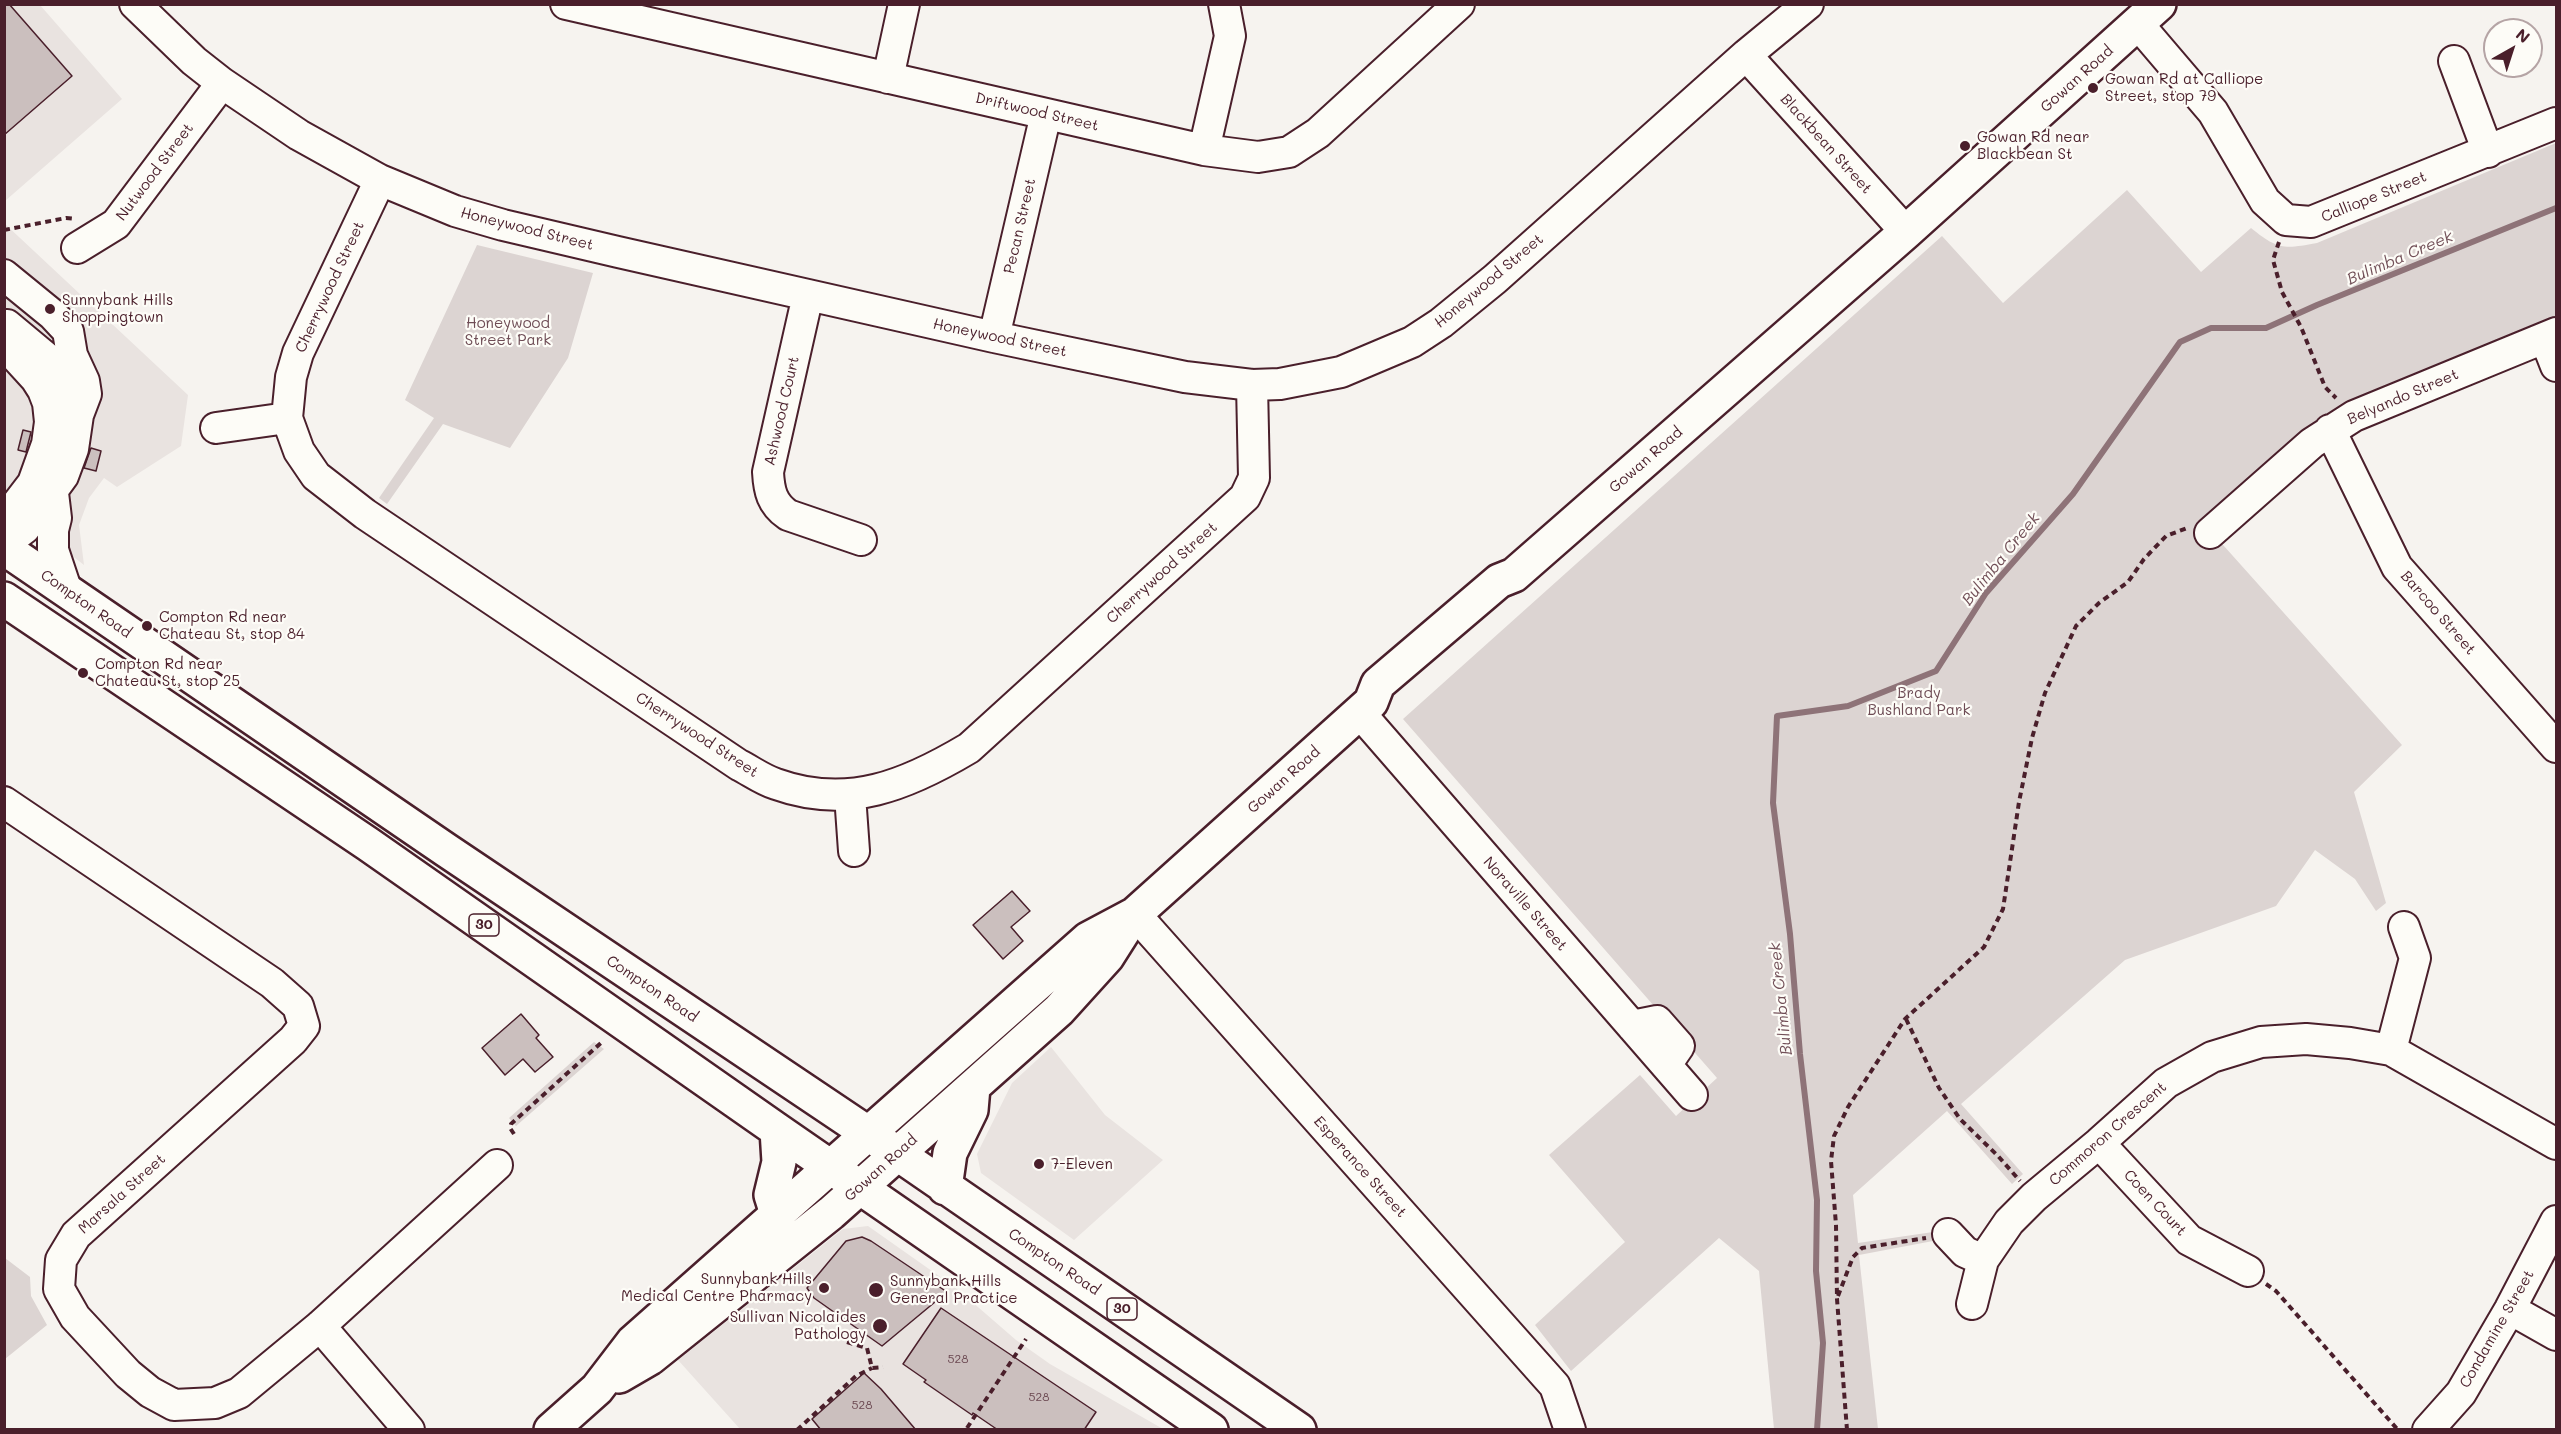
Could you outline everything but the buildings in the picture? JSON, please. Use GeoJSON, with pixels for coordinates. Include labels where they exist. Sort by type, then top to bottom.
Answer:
{"type":"FeatureCollection","features":[{"type":"Feature","properties":{"kind":"main road","name":"Gowan Road"},"geometry":{"type":"LineString","coordinates":[[551,1430],[597,1389],[633,1342],[830,1167],[1088,939],[1135,914],[1365,707],[1378,684],[1399,664],[1499,581],[1514,575],[1906,232],[2149,14]]}},
{"type":"Feature","properties":{"kind":"main road","name":"Compton Road"},"geometry":{"type":"LineString","coordinates":[[4,546],[67,592],[868,1134],[1299,1430]]}},
{"type":"Feature","properties":{"kind":"main road","name":"30"},"geometry":{"type":"LineString","coordinates":[[4,599],[368,844],[830,1167],[1212,1430]]}},
{"type":"Feature","properties":{"kind":"main road","name":"Gowan Road"},"geometry":{"type":"LineString","coordinates":[[597,1389],[650,1358],[859,1187],[973,1088],[1059,1010],[1107,957],[1135,914]]}},
{"type":"Feature","properties":{"kind":"main road"},"geometry":{"type":"LineString","coordinates":[[945,1188],[950,1153],[971,1110],[973,1088]]}},
{"type":"Feature","properties":{"kind":"main road"},"geometry":{"type":"LineString","coordinates":[[777,1130],[779,1162],[771,1195],[777,1214]]}},
{"type":"Feature","properties":{"kind":"street","name":"Honeywood Street"},"geometry":{"type":"LineString","coordinates":[[135,4],[194,61],[222,83],[299,135],[380,180],[454,211],[503,225],[994,337],[1185,377],[1252,385],[1280,384],[1341,372],[1412,342],[1441,323],[1495,279],[1746,56],[1808,4]]}},
{"type":"Feature","properties":{"kind":"street","name":"Driftwood Street"},"geometry":{"type":"LineString","coordinates":[[566,4],[1204,150],[1258,158],[1289,152],[1318,133],[1459,4]]}},
{"type":"Feature","properties":{"kind":"street"},"geometry":{"type":"LineString","coordinates":[[888,78],[904,4]]}},
{"type":"Feature","properties":{"kind":"street"},"geometry":{"type":"LineString","coordinates":[[1204,150],[1230,36],[1224,4]]}},
{"type":"Feature","properties":{"kind":"street"},"geometry":{"type":"LineString","coordinates":[[2149,14],[2213,112],[2265,201],[2286,220]]}},
{"type":"Feature","properties":{"kind":"street","name":"Blackbean Street"},"geometry":{"type":"LineString","coordinates":[[1746,56],[1906,232]]}},
{"type":"Feature","properties":{"kind":"street"},"geometry":{"type":"LineString","coordinates":[[2454,61],[2488,152]]}},
{"type":"Feature","properties":{"kind":"street","name":"Nutwood Street"},"geometry":{"type":"LineString","coordinates":[[77,248],[116,224],[222,83]]}},
{"type":"Feature","properties":{"kind":"street","name":"Pecan Street"},"geometry":{"type":"LineString","coordinates":[[994,337],[1046,114]]}},
{"type":"Feature","properties":{"kind":"street","name":"Calliope Street"},"geometry":{"type":"LineString","coordinates":[[2286,220],[2311,222],[2556,123]]}},
{"type":"Feature","properties":{"kind":"street","name":"Cherrywood Street"},"geometry":{"type":"LineString","coordinates":[[380,180],[298,353],[291,377],[287,418],[300,451],[316,476],[365,514],[739,765],[776,784],[818,794],[850,795],[886,788],[927,773],[969,748],[1236,506],[1245,497],[1254,478],[1252,385]]}},
{"type":"Feature","properties":{"kind":"street"},"geometry":{"type":"LineString","coordinates":[[4,275],[68,331],[72,355],[84,381],[86,394],[78,415],[76,436],[68,465],[53,493],[25,528],[4,546]]}},
{"type":"Feature","properties":{"kind":"street","name":"Ashwood Court"},"geometry":{"type":"LineString","coordinates":[[808,295],[768,472],[769,488],[772,499],[788,515],[861,540]]}},
{"type":"Feature","properties":{"kind":"street"},"geometry":{"type":"LineString","coordinates":[[8,311],[49,334],[72,355]]}},
{"type":"Feature","properties":{"kind":"street"},"geometry":{"type":"LineString","coordinates":[[8,311],[22,358]]}},
{"type":"Feature","properties":{"kind":"street"},"geometry":{"type":"LineString","coordinates":[[2551,335],[2556,366]]}},
{"type":"Feature","properties":{"kind":"street","name":"Belyando Street"},"geometry":{"type":"LineString","coordinates":[[2210,533],[2312,443],[2354,416],[2551,335]]}},
{"type":"Feature","properties":{"kind":"street"},"geometry":{"type":"LineString","coordinates":[[4,344],[22,358],[36,378],[48,403],[49,433],[45,453],[33,483],[4,521]]}},
{"type":"Feature","properties":{"kind":"street"},"geometry":{"type":"LineString","coordinates":[[22,358],[56,369],[78,415]]}},
{"type":"Feature","properties":{"kind":"street"},"geometry":{"type":"LineString","coordinates":[[216,428],[287,418]]}},
{"type":"Feature","properties":{"kind":"street","name":"Barcoo Street"},"geometry":{"type":"LineString","coordinates":[[2331,430],[2397,567],[2556,747]]}},
{"type":"Feature","properties":{"kind":"street"},"geometry":{"type":"LineString","coordinates":[[4,486],[38,467]]}},
{"type":"Feature","properties":{"kind":"street"},"geometry":{"type":"LineString","coordinates":[[53,493],[57,518],[53,530],[53,550],[67,592]]}},
{"type":"Feature","properties":{"kind":"street","name":"Noraville Street"},"geometry":{"type":"LineString","coordinates":[[1365,707],[1692,1095]]}},
{"type":"Feature","properties":{"kind":"street"},"geometry":{"type":"LineString","coordinates":[[850,795],[854,851]]}},
{"type":"Feature","properties":{"kind":"street","name":"Marsala Street"},"geometry":{"type":"LineString","coordinates":[[4,802],[272,983],[298,1006],[304,1026],[293,1040],[76,1235],[61,1260],[60,1289],[75,1317],[128,1374],[150,1392],[171,1417],[239,1393],[320,1326],[497,1165]]}},
{"type":"Feature","properties":{"kind":"street","name":"Esperance Street"},"geometry":{"type":"LineString","coordinates":[[1135,914],[1555,1386],[1570,1430]]}},
{"type":"Feature","properties":{"kind":"street"},"geometry":{"type":"LineString","coordinates":[[2391,1050],[2415,958],[2404,927]]}},
{"type":"Feature","properties":{"kind":"street","name":"Commoron Crescent"},"geometry":{"type":"LineString","coordinates":[[1972,1304],[1983,1260],[2009,1222],[2034,1197],[2166,1083],[2212,1057],[2261,1042],[2306,1039],[2391,1050],[2556,1144]]}},
{"type":"Feature","properties":{"kind":"street","name":"Coen Court"},"geometry":{"type":"LineString","coordinates":[[2099,1143],[2189,1240],[2248,1271]]}},
{"type":"Feature","properties":{"kind":"street","name":"Condamine Street"},"geometry":{"type":"LineString","coordinates":[[2428,1430],[2461,1393],[2510,1309],[2556,1221]]}},
{"type":"Feature","properties":{"kind":"street"},"geometry":{"type":"LineString","coordinates":[[1948,1234],[1965,1252],[1983,1260]]}},
{"type":"Feature","properties":{"kind":"street"},"geometry":{"type":"LineString","coordinates":[[2510,1309],[2556,1335]]}},
{"type":"Feature","properties":{"kind":"street"},"geometry":{"type":"LineString","coordinates":[[320,1326],[409,1430]]}},
{"type":"Feature","properties":{"kind":"path"},"geometry":{"type":"LineString","coordinates":[[4,230],[66,218],[116,224]]}},
{"type":"Feature","properties":{"kind":"path"},"geometry":{"type":"LineString","coordinates":[[2286,220],[2273,260],[2282,292],[2301,327],[2325,387],[2339,400]]}},
{"type":"Feature","properties":{"kind":"path"},"geometry":{"type":"LineString","coordinates":[[1847,1430],[1837,1299],[1836,1225],[1831,1161],[1834,1136],[1848,1107],[1905,1019],[1984,947],[2003,909],[2019,802],[2032,738],[2045,693],[2076,626],[2099,603],[2128,582],[2144,559],[2166,536],[2190,526],[2210,533]]}},
{"type":"Feature","properties":{"kind":"path"},"geometry":{"type":"LineString","coordinates":[[1905,1019],[1939,1088],[1960,1119],[1998,1156],[2034,1197]]}},
{"type":"Feature","properties":{"kind":"path"},"geometry":{"type":"LineString","coordinates":[[514,1134],[510,1128],[511,1124],[602,1042]]}},
{"type":"Feature","properties":{"kind":"path"},"geometry":{"type":"LineString","coordinates":[[1837,1299],[1853,1257],[1863,1248],[1948,1234]]}},
{"type":"Feature","properties":{"kind":"path"},"geometry":{"type":"LineString","coordinates":[[2248,1271],[2276,1291],[2398,1430]]}},
{"type":"Feature","properties":{"kind":"path"},"geometry":{"type":"LineString","coordinates":[[968,1428],[1026,1339]]}},
{"type":"Feature","properties":{"kind":"path"},"geometry":{"type":"LineString","coordinates":[[848,1342],[867,1348],[872,1368]]}},
{"type":"Feature","properties":{"kind":"path"},"geometry":{"type":"LineString","coordinates":[[797,1430],[855,1376],[872,1368],[883,1367]]}},
{"type":"Feature","properties":{"kind":"shaded area"},"geometry":{"type":"Polygon","coordinates":[[[5,5],[40,5],[122,99],[5,201],[5,5]]]}},
{"type":"Feature","properties":{"kind":"shaded area","name":"Sunnybank Hills Shoppingtown"},"geometry":{"type":"Polygon","coordinates":[[[4,223],[188,395],[181,446],[117,487],[104,478],[89,498],[79,525],[84,565],[5,503],[4,223]]]}},
{"type":"Feature","properties":{"kind":"shaded area"},"geometry":{"type":"Polygon","coordinates":[[[1051,1047],[1105,1115],[1163,1160],[1074,1240],[981,1173],[977,1154],[1012,1083],[1051,1047]]]}},
{"type":"Feature","properties":{"kind":"shaded area"},"geometry":{"type":"Polygon","coordinates":[[[868,1226],[956,1288],[1016,1340],[1050,1364],[1163,1429],[740,1429],[678,1360],[843,1229],[868,1226]]]}},
{"type":"Feature","properties":{"kind":"green space","name":"Brady Bushland Park"},"geometry":{"type":"Polygon","coordinates":[[[2556,143],[2556,318],[2360,400],[2207,527],[2402,745],[2354,792],[2386,903],[2376,911],[2355,879],[2315,850],[2276,906],[2125,960],[1961,1104],[2023,1174],[2012,1184],[1947,1111],[1853,1195],[1858,1243],[1933,1232],[1933,1241],[1859,1255],[1878,1429],[1774,1429],[1759,1271],[1719,1238],[1571,1371],[1535,1325],[1625,1242],[1549,1155],[1640,1075],[1676,1116],[1717,1078],[1403,719],[1942,236],[2003,303],[2127,190],[2201,272],[2251,228],[2268,240],[2282,246],[2317,243],[2556,143]]]}},
{"type":"Feature","properties":{"kind":"green space","name":"Honeywood Street Park"},"geometry":{"type":"Polygon","coordinates":[[[477,245],[593,273],[568,358],[510,448],[443,424],[387,504],[379,498],[434,418],[405,400],[477,245]]]}},
{"type":"Feature","properties":{"kind":"green space"},"geometry":{"type":"Polygon","coordinates":[[[594,1042],[604,1049],[516,1126],[509,1118],[594,1042]]]}},
{"type":"Feature","properties":{"kind":"green space"},"geometry":{"type":"Polygon","coordinates":[[[5,1258],[30,1277],[31,1296],[47,1325],[5,1359],[5,1258]]]}},
{"type":"Feature","properties":{"kind":"waterway","name":"Bulimba Creek"},"geometry":{"type":"LineString","coordinates":[[1817,1430],[1823,1343],[1816,1271],[1817,1200],[1800,1054],[1790,934],[1773,803],[1777,716],[1848,706],[1936,671],[1986,593],[2073,494],[2180,342],[2211,328],[2266,328],[2556,208]]}},
{"type":"Feature","properties":{"kind":"place","name":"Gowan Rd at Calliope Street, stop 79"},"geometry":{"type":"Point","coordinates":[2093,88]}},
{"type":"Feature","properties":{"kind":"place","name":"Gowan Rd near Blackbean St"},"geometry":{"type":"Point","coordinates":[1965,146]}},
{"type":"Feature","properties":{"kind":"place","name":"Sunnybank Hills Shoppingtown"},"geometry":{"type":"Point","coordinates":[50,309]}},
{"type":"Feature","properties":{"kind":"place","name":"Compton Rd near Chateau St, stop 84"},"geometry":{"type":"Point","coordinates":[147,626]}},
{"type":"Feature","properties":{"kind":"place","name":"Compton Rd near Chateau St, stop 25"},"geometry":{"type":"Point","coordinates":[83,673]}},
{"type":"Feature","properties":{"kind":"place","name":"7-Eleven"},"geometry":{"type":"Point","coordinates":[1039,1164]}},
{"type":"Feature","properties":{"kind":"place","name":"Sunnybank Hills Medical Centre Pharmacy"},"geometry":{"type":"Point","coordinates":[824,1288]}},
{"type":"Feature","properties":{"kind":"place","name":"Sunnybank Hills General Practice"},"geometry":{"type":"Point","coordinates":[876,1290]}},
{"type":"Feature","properties":{"kind":"place","name":"Sullivan Nicolaides Pathology"},"geometry":{"type":"Point","coordinates":[880,1326]}}]}
